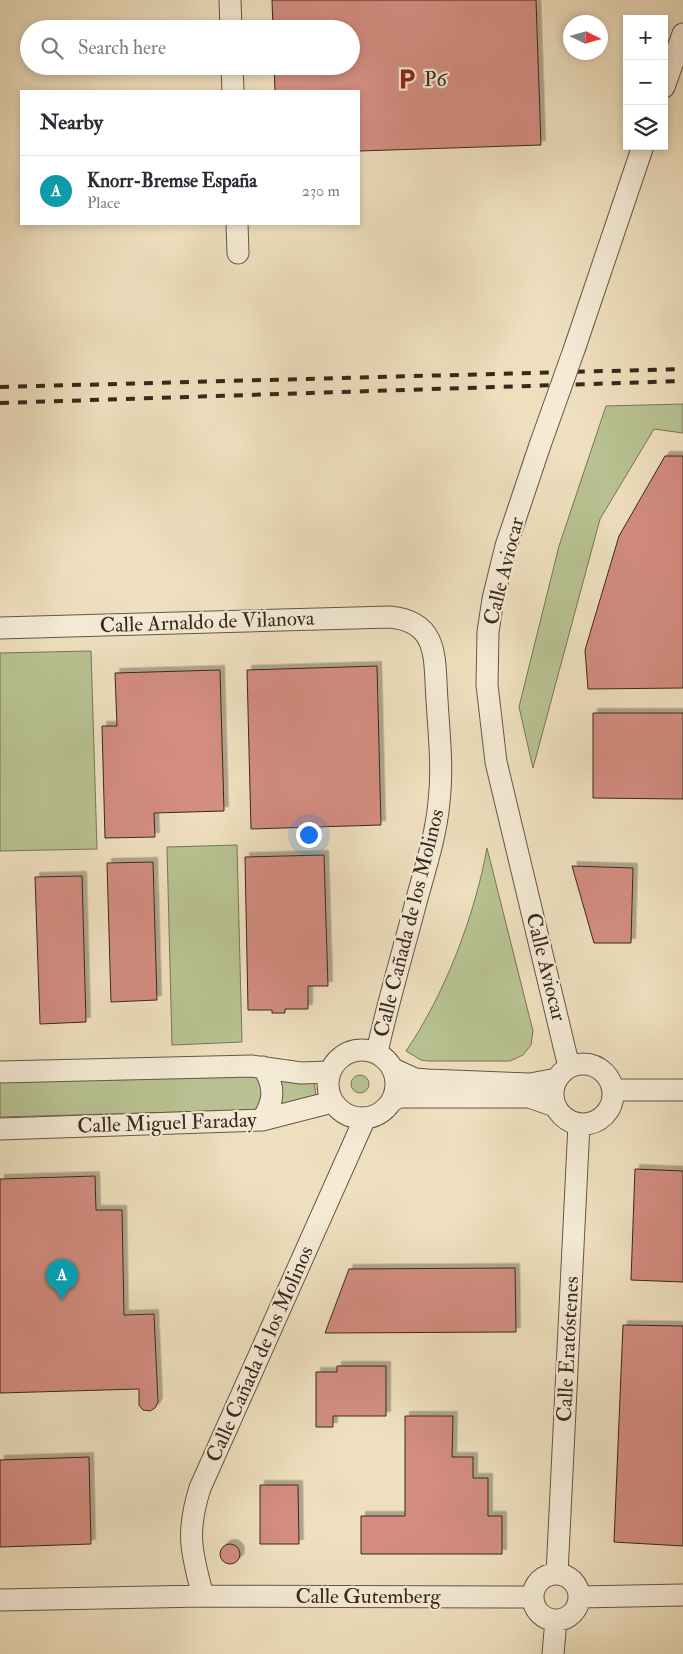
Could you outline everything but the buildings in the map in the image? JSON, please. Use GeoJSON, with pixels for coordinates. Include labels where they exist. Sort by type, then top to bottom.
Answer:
{"type":"FeatureCollection","features":[{"type":"Feature","properties":{"kind":"street"},"geometry":{"type":"LineString","coordinates":[[230,0],[231,20]]}},
{"type":"Feature","properties":{"kind":"street"},"geometry":{"type":"LineString","coordinates":[[668,76],[683,34]]}},
{"type":"Feature","properties":{"kind":"street"},"geometry":{"type":"LineString","coordinates":[[232,75],[233,90]]}},
{"type":"Feature","properties":{"kind":"street","name":"Calle Aviocar"},"geometry":{"type":"LineString","coordinates":[[563,1073],[496,762],[487,685],[488,632],[493,599],[506,546],[642,150]]}},
{"type":"Feature","properties":{"kind":"street"},"geometry":{"type":"LineString","coordinates":[[237,225],[238,253]]}},
{"type":"Feature","properties":{"kind":"street","name":"Calle Arnaldo de Vilanova"},"geometry":{"type":"LineString","coordinates":[[0,628],[390,617],[413,622]]}},
{"type":"Feature","properties":{"kind":"street","name":"Calle Cañada de los Molinos"},"geometry":{"type":"LineString","coordinates":[[377,1052],[433,840],[442,770],[432,650],[429,637],[413,622]]}},
{"type":"Feature","properties":{"kind":"street"},"geometry":{"type":"LineString","coordinates":[[392,1100],[397,1086],[393,1069],[385,1058],[377,1052],[366,1049],[354,1050],[344,1054],[335,1062],[329,1072],[328,1087],[332,1102],[346,1115],[365,1118],[377,1115],[392,1100],[400,1097],[529,1097],[555,1106]]}},
{"type":"Feature","properties":{"kind":"street"},"geometry":{"type":"LineString","coordinates":[[393,1069],[416,1079],[530,1084],[588,1064],[597,1067],[604,1073],[613,1090],[609,1109],[603,1116],[594,1122],[579,1124],[567,1120],[555,1106],[552,1095],[563,1073]]}},
{"type":"Feature","properties":{"kind":"street"},"geometry":{"type":"LineString","coordinates":[[0,1072],[263,1067],[301,1073],[329,1072]]}},
{"type":"Feature","properties":{"kind":"street"},"geometry":{"type":"LineString","coordinates":[[262,1120],[272,1100],[273,1089],[270,1078],[263,1067]]}},
{"type":"Feature","properties":{"kind":"street"},"geometry":{"type":"LineString","coordinates":[[613,1090],[683,1090]]}},
{"type":"Feature","properties":{"kind":"street","name":"Calle Miguel Faraday"},"geometry":{"type":"LineString","coordinates":[[0,1128],[262,1120],[332,1102]]}},
{"type":"Feature","properties":{"kind":"street","name":"Calle Cañada de los Molinos"},"geometry":{"type":"LineString","coordinates":[[203,1596],[191,1552],[190,1535],[193,1510],[200,1488],[365,1118]]}},
{"type":"Feature","properties":{"kind":"street","name":"Calle Eratóstenes"},"geometry":{"type":"LineString","coordinates":[[557,1574],[579,1124]]}},
{"type":"Feature","properties":{"kind":"street"},"geometry":{"type":"LineString","coordinates":[[557,1574],[568,1577],[574,1582],[579,1597],[578,1604],[569,1616],[556,1620],[542,1616],[537,1610],[533,1597],[538,1582],[544,1577],[557,1574]]}},
{"type":"Feature","properties":{"kind":"street"},"geometry":{"type":"LineString","coordinates":[[579,1597],[683,1595]]}},
{"type":"Feature","properties":{"kind":"street","name":"Calle Gutemberg"},"geometry":{"type":"LineString","coordinates":[[0,1600],[203,1596],[533,1597]]}},
{"type":"Feature","properties":{"kind":"street"},"geometry":{"type":"LineString","coordinates":[[554,1654],[556,1620]]}},
{"type":"Feature","properties":{"kind":"green space"},"geometry":{"type":"Polygon","coordinates":[[[683,404],[683,433],[654,429],[600,519],[533,768],[519,707],[559,546],[606,406],[683,404]]]}},
{"type":"Feature","properties":{"kind":"green space"},"geometry":{"type":"Polygon","coordinates":[[[91,651],[97,849],[0,851],[0,653],[91,651]]]}},
{"type":"Feature","properties":{"kind":"green space"},"geometry":{"type":"Polygon","coordinates":[[[237,845],[242,1042],[172,1045],[167,847],[237,845]]]}},
{"type":"Feature","properties":{"kind":"green space"},"geometry":{"type":"Polygon","coordinates":[[[487,848],[533,1031],[531,1045],[523,1055],[510,1061],[421,1060],[406,1051],[433,1005],[457,953],[475,900],[487,848]]]}},
{"type":"Feature","properties":{"kind":"green space"},"geometry":{"type":"Polygon","coordinates":[[[276,1075],[314,1081],[316,1097],[278,1108],[276,1075]]]}},
{"type":"Feature","properties":{"kind":"green space"},"geometry":{"type":"Polygon","coordinates":[[[360,1075],[366,1078],[369,1084],[366,1090],[360,1093],[354,1090],[351,1084],[354,1078],[360,1075]]]}},
{"type":"Feature","properties":{"kind":"green space"},"geometry":{"type":"Polygon","coordinates":[[[260,1076],[264,1086],[260,1107],[252,1110],[0,1117],[0,1079],[260,1076]]]}},
{"type":"Feature","properties":{"kind":"railway"},"geometry":{"type":"LineString","coordinates":[[0,387],[683,369]]}},
{"type":"Feature","properties":{"kind":"railway"},"geometry":{"type":"LineString","coordinates":[[0,403],[683,381]]}},
{"type":"Feature","properties":{"kind":"place","name":"P6"},"geometry":{"type":"Point","coordinates":[407,79]}},
{"type":"Feature","properties":{"kind":"place","name":"Knorr-Bremse España"},"geometry":{"type":"Point","coordinates":[62,1300]}}]}
